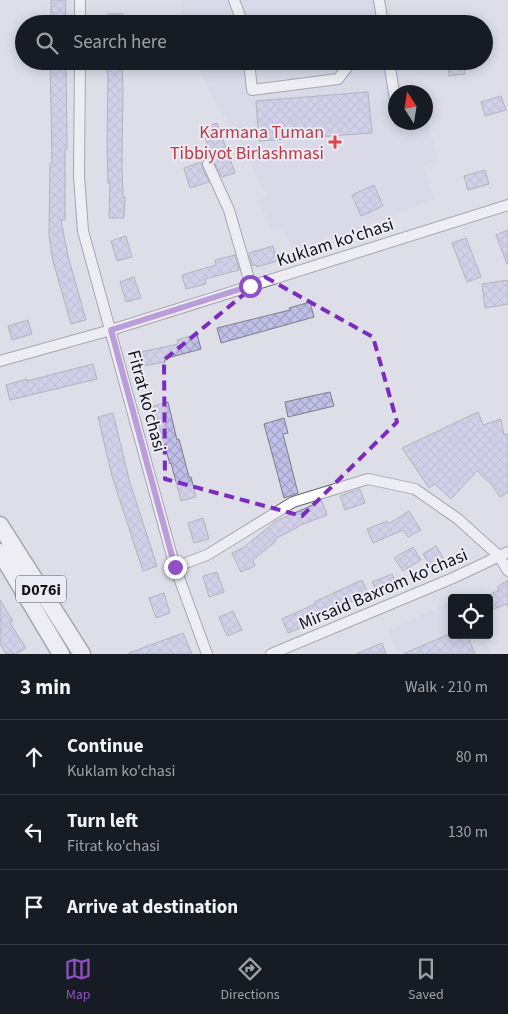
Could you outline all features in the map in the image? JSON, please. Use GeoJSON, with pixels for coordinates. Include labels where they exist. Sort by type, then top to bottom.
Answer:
{"type":"FeatureCollection","features":[{"type":"Feature","properties":{"kind":"main road","name":"D076i"},"geometry":{"type":"LineString","coordinates":[[0,524],[82,654]]}},
{"type":"Feature","properties":{"kind":"main road","name":"D076i"},"geometry":{"type":"LineString","coordinates":[[0,552],[61,654]]}},
{"type":"Feature","properties":{"kind":"street"},"geometry":{"type":"LineString","coordinates":[[80,0],[80,15]]}},
{"type":"Feature","properties":{"kind":"street"},"geometry":{"type":"LineString","coordinates":[[234,0],[240,15]]}},
{"type":"Feature","properties":{"kind":"street"},"geometry":{"type":"LineString","coordinates":[[379,0],[382,15]]}},
{"type":"Feature","properties":{"kind":"street","name":"Fitrat ko'chasi"},"geometry":{"type":"LineString","coordinates":[[80,70],[79,176],[83,231],[175,567],[207,654]]}},
{"type":"Feature","properties":{"kind":"street"},"geometry":{"type":"LineString","coordinates":[[249,70],[252,90],[338,79],[345,70]]}},
{"type":"Feature","properties":{"kind":"street"},"geometry":{"type":"LineString","coordinates":[[390,70],[393,85]]}},
{"type":"Feature","properties":{"kind":"street"},"geometry":{"type":"LineString","coordinates":[[208,164],[229,210],[250,286]]}},
{"type":"Feature","properties":{"kind":"street","name":"Kuklam ko'chasi"},"geometry":{"type":"LineString","coordinates":[[0,361],[111,330],[508,204]]}},
{"type":"Feature","properties":{"kind":"street"},"geometry":{"type":"LineString","coordinates":[[175,567],[207,555],[293,502],[368,479],[415,489],[503,554],[508,572]]}},
{"type":"Feature","properties":{"kind":"street","name":"Mirsaid Baxrom ko'chasi"},"geometry":{"type":"LineString","coordinates":[[271,654],[453,578],[503,554]]}},
{"type":"Feature","properties":{"kind":"highlighted area"},"geometry":{"type":"Polygon","coordinates":[[[265,277],[373,337],[397,422],[302,516],[165,479],[164,360],[265,277]]]}},
{"type":"Feature","properties":{"kind":"shaded area"},"geometry":{"type":"Polygon","coordinates":[[[181,0],[390,0],[392,15],[180,15],[181,0]]]}},
{"type":"Feature","properties":{"kind":"shaded area","name":"Karmana Tuman Tibbiyot Birlashmasi"},"geometry":{"type":"Polygon","coordinates":[[[199,70],[399,70],[401,85],[388,85],[388,130],[430,130],[438,161],[423,166],[435,199],[295,253],[285,230],[273,232],[259,201],[268,196],[199,70]]]}},
{"type":"Feature","properties":{"kind":"shaded area"},"geometry":{"type":"Polygon","coordinates":[[[448,603],[448,639],[489,639],[490,641],[486,643],[491,654],[397,654],[390,630],[448,603]]]}},
{"type":"Feature","properties":{"kind":"building"},"geometry":{"type":"Polygon","coordinates":[[[51,0],[66,0],[65,15],[51,15],[51,0]]]}},
{"type":"Feature","properties":{"kind":"building"},"geometry":{"type":"Polygon","coordinates":[[[50,70],[66,70],[65,220],[61,220],[68,256],[86,320],[71,324],[53,261],[49,236],[50,163],[52,163],[50,70]]]}},
{"type":"Feature","properties":{"kind":"building"},"geometry":{"type":"Polygon","coordinates":[[[107,70],[122,70],[124,218],[109,218],[107,70]]]}},
{"type":"Feature","properties":{"kind":"building"},"geometry":{"type":"Polygon","coordinates":[[[449,70],[464,70],[465,74],[449,76],[449,70]]]}},
{"type":"Feature","properties":{"kind":"building"},"geometry":{"type":"Polygon","coordinates":[[[368,92],[372,133],[259,141],[256,101],[368,92]]]}},
{"type":"Feature","properties":{"kind":"building"},"geometry":{"type":"Polygon","coordinates":[[[501,96],[506,110],[485,116],[481,102],[501,96]]]}},
{"type":"Feature","properties":{"kind":"building"},"geometry":{"type":"Polygon","coordinates":[[[217,123],[235,173],[222,177],[212,159],[202,128],[217,123]]]}},
{"type":"Feature","properties":{"kind":"building"},"geometry":{"type":"Polygon","coordinates":[[[201,162],[209,182],[190,188],[184,168],[201,162]]]}},
{"type":"Feature","properties":{"kind":"building"},"geometry":{"type":"Polygon","coordinates":[[[485,170],[489,184],[468,190],[464,176],[485,170]]]}},
{"type":"Feature","properties":{"kind":"building"},"geometry":{"type":"Polygon","coordinates":[[[374,185],[383,206],[361,216],[352,195],[374,185]]]}},
{"type":"Feature","properties":{"kind":"building"},"geometry":{"type":"Polygon","coordinates":[[[508,230],[508,264],[507,264],[496,235],[508,230]]]}},
{"type":"Feature","properties":{"kind":"building"},"geometry":{"type":"Polygon","coordinates":[[[126,236],[132,257],[117,261],[111,241],[126,236]]]}},
{"type":"Feature","properties":{"kind":"building"},"geometry":{"type":"Polygon","coordinates":[[[466,238],[481,277],[467,282],[452,243],[466,238]]]}},
{"type":"Feature","properties":{"kind":"building"},"geometry":{"type":"Polygon","coordinates":[[[273,246],[277,261],[257,267],[256,265],[252,266],[249,253],[273,246]]]}},
{"type":"Feature","properties":{"kind":"building"},"geometry":{"type":"Polygon","coordinates":[[[235,255],[239,270],[205,279],[206,284],[186,289],[182,275],[216,265],[215,260],[235,255]]]}},
{"type":"Feature","properties":{"kind":"building"},"geometry":{"type":"Polygon","coordinates":[[[134,277],[141,298],[126,302],[120,282],[134,277]]]}},
{"type":"Feature","properties":{"kind":"building"},"geometry":{"type":"Polygon","coordinates":[[[508,280],[508,304],[485,308],[482,284],[508,280]]]}},
{"type":"Feature","properties":{"kind":"building"},"geometry":{"type":"Polygon","coordinates":[[[310,302],[314,317],[221,343],[217,328],[290,310],[289,308],[310,302]]]}},
{"type":"Feature","properties":{"kind":"building"},"geometry":{"type":"Polygon","coordinates":[[[28,320],[32,334],[12,340],[8,326],[28,320]]]}},
{"type":"Feature","properties":{"kind":"building"},"geometry":{"type":"Polygon","coordinates":[[[197,334],[201,349],[164,359],[165,362],[144,366],[141,352],[178,344],[177,340],[197,334]]]}},
{"type":"Feature","properties":{"kind":"building"},"geometry":{"type":"Polygon","coordinates":[[[93,364],[97,379],[10,400],[6,385],[93,364]]]}},
{"type":"Feature","properties":{"kind":"building"},"geometry":{"type":"Polygon","coordinates":[[[330,392],[334,406],[288,417],[285,402],[330,392]]]}},
{"type":"Feature","properties":{"kind":"building"},"geometry":{"type":"Polygon","coordinates":[[[168,402],[177,440],[179,439],[196,497],[181,501],[153,406],[168,402]]]}},
{"type":"Feature","properties":{"kind":"building"},"geometry":{"type":"Polygon","coordinates":[[[478,412],[483,425],[501,419],[504,435],[508,434],[508,492],[500,497],[492,485],[477,471],[451,499],[435,484],[429,488],[402,448],[478,412]]]}},
{"type":"Feature","properties":{"kind":"building"},"geometry":{"type":"Polygon","coordinates":[[[113,413],[130,483],[157,566],[143,571],[112,476],[98,417],[113,413]]]}},
{"type":"Feature","properties":{"kind":"building"},"geometry":{"type":"Polygon","coordinates":[[[284,418],[288,433],[283,434],[298,493],[284,498],[264,424],[284,418]]]}},
{"type":"Feature","properties":{"kind":"building"},"geometry":{"type":"Polygon","coordinates":[[[360,489],[365,503],[345,510],[340,496],[360,489]]]}},
{"type":"Feature","properties":{"kind":"building"},"geometry":{"type":"Polygon","coordinates":[[[322,501],[327,515],[298,526],[275,539],[276,541],[253,560],[255,566],[241,572],[232,553],[244,547],[276,521],[322,501]]]}},
{"type":"Feature","properties":{"kind":"building"},"geometry":{"type":"Polygon","coordinates":[[[409,511],[421,530],[408,537],[403,530],[373,543],[367,529],[387,521],[388,524],[409,511]]]}},
{"type":"Feature","properties":{"kind":"building"},"geometry":{"type":"Polygon","coordinates":[[[203,518],[209,539],[194,543],[188,523],[203,518]]]}},
{"type":"Feature","properties":{"kind":"building"},"geometry":{"type":"Polygon","coordinates":[[[436,546],[447,564],[434,572],[423,554],[436,546]]]}},
{"type":"Feature","properties":{"kind":"building"},"geometry":{"type":"Polygon","coordinates":[[[413,547],[421,560],[403,571],[394,558],[413,547]]]}},
{"type":"Feature","properties":{"kind":"building"},"geometry":{"type":"Polygon","coordinates":[[[217,572],[224,592],[209,597],[203,576],[217,572]]]}},
{"type":"Feature","properties":{"kind":"building"},"geometry":{"type":"Polygon","coordinates":[[[392,574],[398,588],[379,596],[372,582],[392,574]]]}},
{"type":"Feature","properties":{"kind":"building"},"geometry":{"type":"Polygon","coordinates":[[[362,580],[368,594],[307,622],[308,625],[288,633],[282,619],[362,580]]]}},
{"type":"Feature","properties":{"kind":"building"},"geometry":{"type":"Polygon","coordinates":[[[508,580],[508,607],[506,604],[493,609],[493,594],[491,594],[499,590],[497,587],[508,580]]]}},
{"type":"Feature","properties":{"kind":"building"},"geometry":{"type":"Polygon","coordinates":[[[164,593],[170,613],[156,618],[149,598],[164,593]]]}},
{"type":"Feature","properties":{"kind":"building"},"geometry":{"type":"Polygon","coordinates":[[[0,600],[13,621],[10,623],[26,648],[16,654],[6,654],[0,644],[0,600]]]}},
{"type":"Feature","properties":{"kind":"building"},"geometry":{"type":"Polygon","coordinates":[[[233,611],[242,630],[227,636],[219,617],[233,611]]]}},
{"type":"Feature","properties":{"kind":"building"},"geometry":{"type":"Polygon","coordinates":[[[183,633],[192,654],[129,654],[129,653],[183,633]]]}},
{"type":"Feature","properties":{"kind":"building"},"geometry":{"type":"Polygon","coordinates":[[[448,635],[448,639],[469,639],[475,654],[403,654],[448,635]]]}},
{"type":"Feature","properties":{"kind":"building"},"geometry":{"type":"Polygon","coordinates":[[[382,643],[386,654],[356,654],[382,643]]]}},
{"type":"Feature","properties":{"kind":"place","name":"Karmana Tuman Tibbiyot Birlashmasi"},"geometry":{"type":"Point","coordinates":[335,142]}},
{"type":"Feature","properties":{"kind":"route"},"geometry":{"type":"LineString","coordinates":[[175,567],[111,330],[250,286]]}}]}
